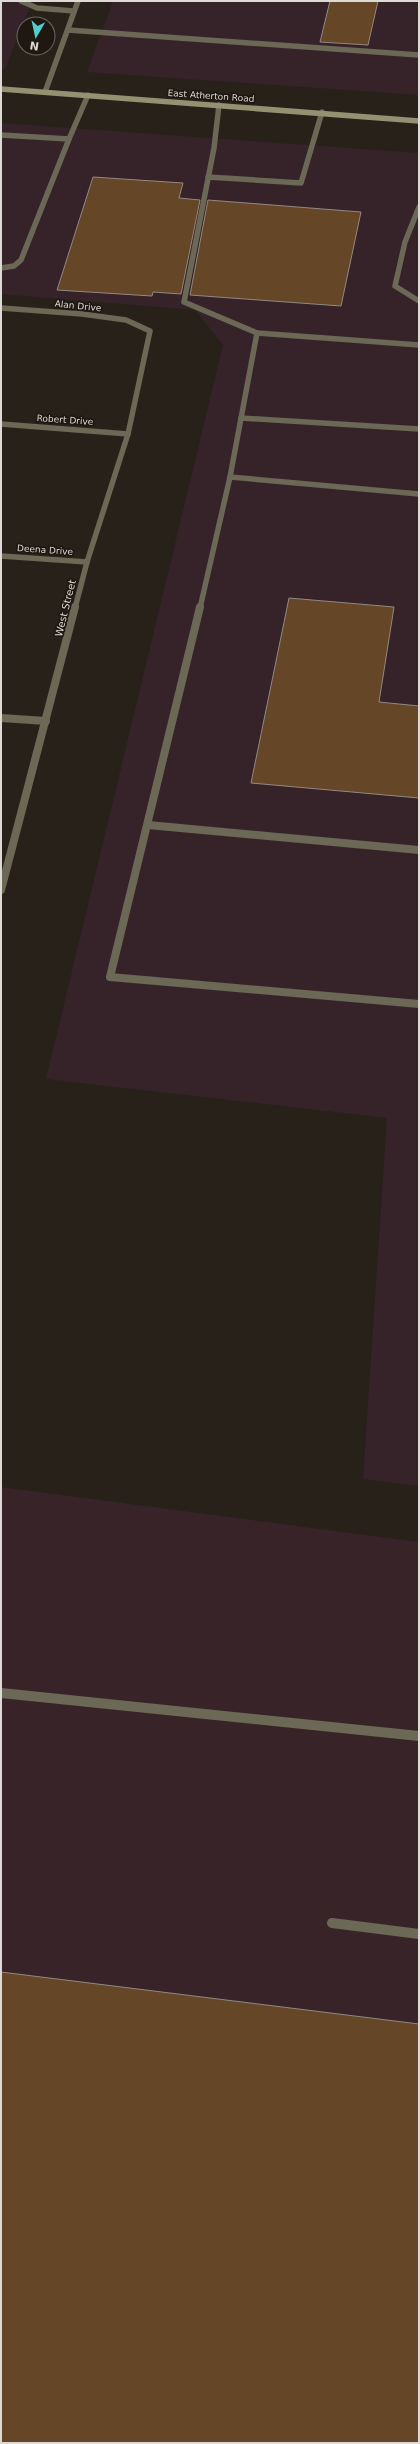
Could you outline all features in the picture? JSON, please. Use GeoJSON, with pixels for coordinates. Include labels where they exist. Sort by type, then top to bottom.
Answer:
{"type":"FeatureCollection","features":[{"type":"Feature","properties":{"kind":"street"},"geometry":{"type":"LineString","coordinates":[[21,1],[37,8],[74,11]]}},
{"type":"Feature","properties":{"kind":"street"},"geometry":{"type":"LineString","coordinates":[[45,92],[78,1]]}},
{"type":"Feature","properties":{"kind":"street"},"geometry":{"type":"LineString","coordinates":[[68,30],[419,55]]}},
{"type":"Feature","properties":{"kind":"street","name":"East Atherton Road"},"geometry":{"type":"LineString","coordinates":[[1,89],[322,112],[419,121]]}},
{"type":"Feature","properties":{"kind":"street"},"geometry":{"type":"LineString","coordinates":[[1,268],[14,266],[21,260],[88,95]]}},
{"type":"Feature","properties":{"kind":"street"},"geometry":{"type":"LineString","coordinates":[[220,105],[184,302],[257,334],[419,345]]}},
{"type":"Feature","properties":{"kind":"street"},"geometry":{"type":"LineString","coordinates":[[208,177],[301,183],[322,112]]}},
{"type":"Feature","properties":{"kind":"street"},"geometry":{"type":"LineString","coordinates":[[1,135],[69,139]]}},
{"type":"Feature","properties":{"kind":"street"},"geometry":{"type":"LineString","coordinates":[[419,207],[405,242],[395,286],[411,298],[419,300]]}},
{"type":"Feature","properties":{"kind":"street","name":"Alan Drive"},"geometry":{"type":"LineString","coordinates":[[1,308],[82,314],[126,320],[150,331]]}},
{"type":"Feature","properties":{"kind":"street","name":"West Street"},"geometry":{"type":"LineString","coordinates":[[1,890],[87,562],[128,434],[150,331]]}},
{"type":"Feature","properties":{"kind":"street"},"geometry":{"type":"LineString","coordinates":[[257,334],[230,477],[148,825],[110,977],[419,1004]]}},
{"type":"Feature","properties":{"kind":"street"},"geometry":{"type":"LineString","coordinates":[[241,418],[419,429]]}},
{"type":"Feature","properties":{"kind":"street","name":"Robert Drive"},"geometry":{"type":"LineString","coordinates":[[1,424],[128,434]]}},
{"type":"Feature","properties":{"kind":"street"},"geometry":{"type":"LineString","coordinates":[[230,477],[419,494]]}},
{"type":"Feature","properties":{"kind":"street","name":"Deena Drive"},"geometry":{"type":"LineString","coordinates":[[1,556],[87,562]]}},
{"type":"Feature","properties":{"kind":"street"},"geometry":{"type":"LineString","coordinates":[[1,718],[46,721]]}},
{"type":"Feature","properties":{"kind":"street"},"geometry":{"type":"LineString","coordinates":[[148,825],[419,850]]}},
{"type":"Feature","properties":{"kind":"street"},"geometry":{"type":"LineString","coordinates":[[1,1693],[419,1736]]}},
{"type":"Feature","properties":{"kind":"street"},"geometry":{"type":"LineString","coordinates":[[332,1923],[419,1934]]}},
{"type":"Feature","properties":{"kind":"shaded area"},"geometry":{"type":"Polygon","coordinates":[[[1,1],[32,1],[26,16],[16,16],[16,41],[5,69],[1,69],[1,1]]]}},
{"type":"Feature","properties":{"kind":"shaded area"},"geometry":{"type":"Polygon","coordinates":[[[113,1],[419,1],[419,95],[87,72],[113,1]]]}},
{"type":"Feature","properties":{"kind":"shaded area"},"geometry":{"type":"Polygon","coordinates":[[[1,123],[419,153],[419,1486],[363,1479],[387,1118],[46,1079],[223,345],[195,310],[1,294],[1,123]]]}},
{"type":"Feature","properties":{"kind":"shaded area"},"geometry":{"type":"Polygon","coordinates":[[[1,1487],[419,1542],[419,2443],[1,2443],[1,1487]]]}},
{"type":"Feature","properties":{"kind":"building"},"geometry":{"type":"Polygon","coordinates":[[[330,1],[378,1],[368,45],[320,42],[330,1]]]}},
{"type":"Feature","properties":{"kind":"building"},"geometry":{"type":"Polygon","coordinates":[[[93,177],[183,183],[179,198],[200,200],[181,294],[153,292],[152,296],[57,290],[93,177]]]}},
{"type":"Feature","properties":{"kind":"building"},"geometry":{"type":"Polygon","coordinates":[[[208,200],[361,212],[341,306],[190,295],[208,200]]]}},
{"type":"Feature","properties":{"kind":"building"},"geometry":{"type":"Polygon","coordinates":[[[289,598],[394,607],[379,702],[419,706],[419,798],[251,783],[289,598]]]}},
{"type":"Feature","properties":{"kind":"building"},"geometry":{"type":"Polygon","coordinates":[[[1,1972],[419,2024],[419,2443],[1,2443],[1,1972]]]}}]}
